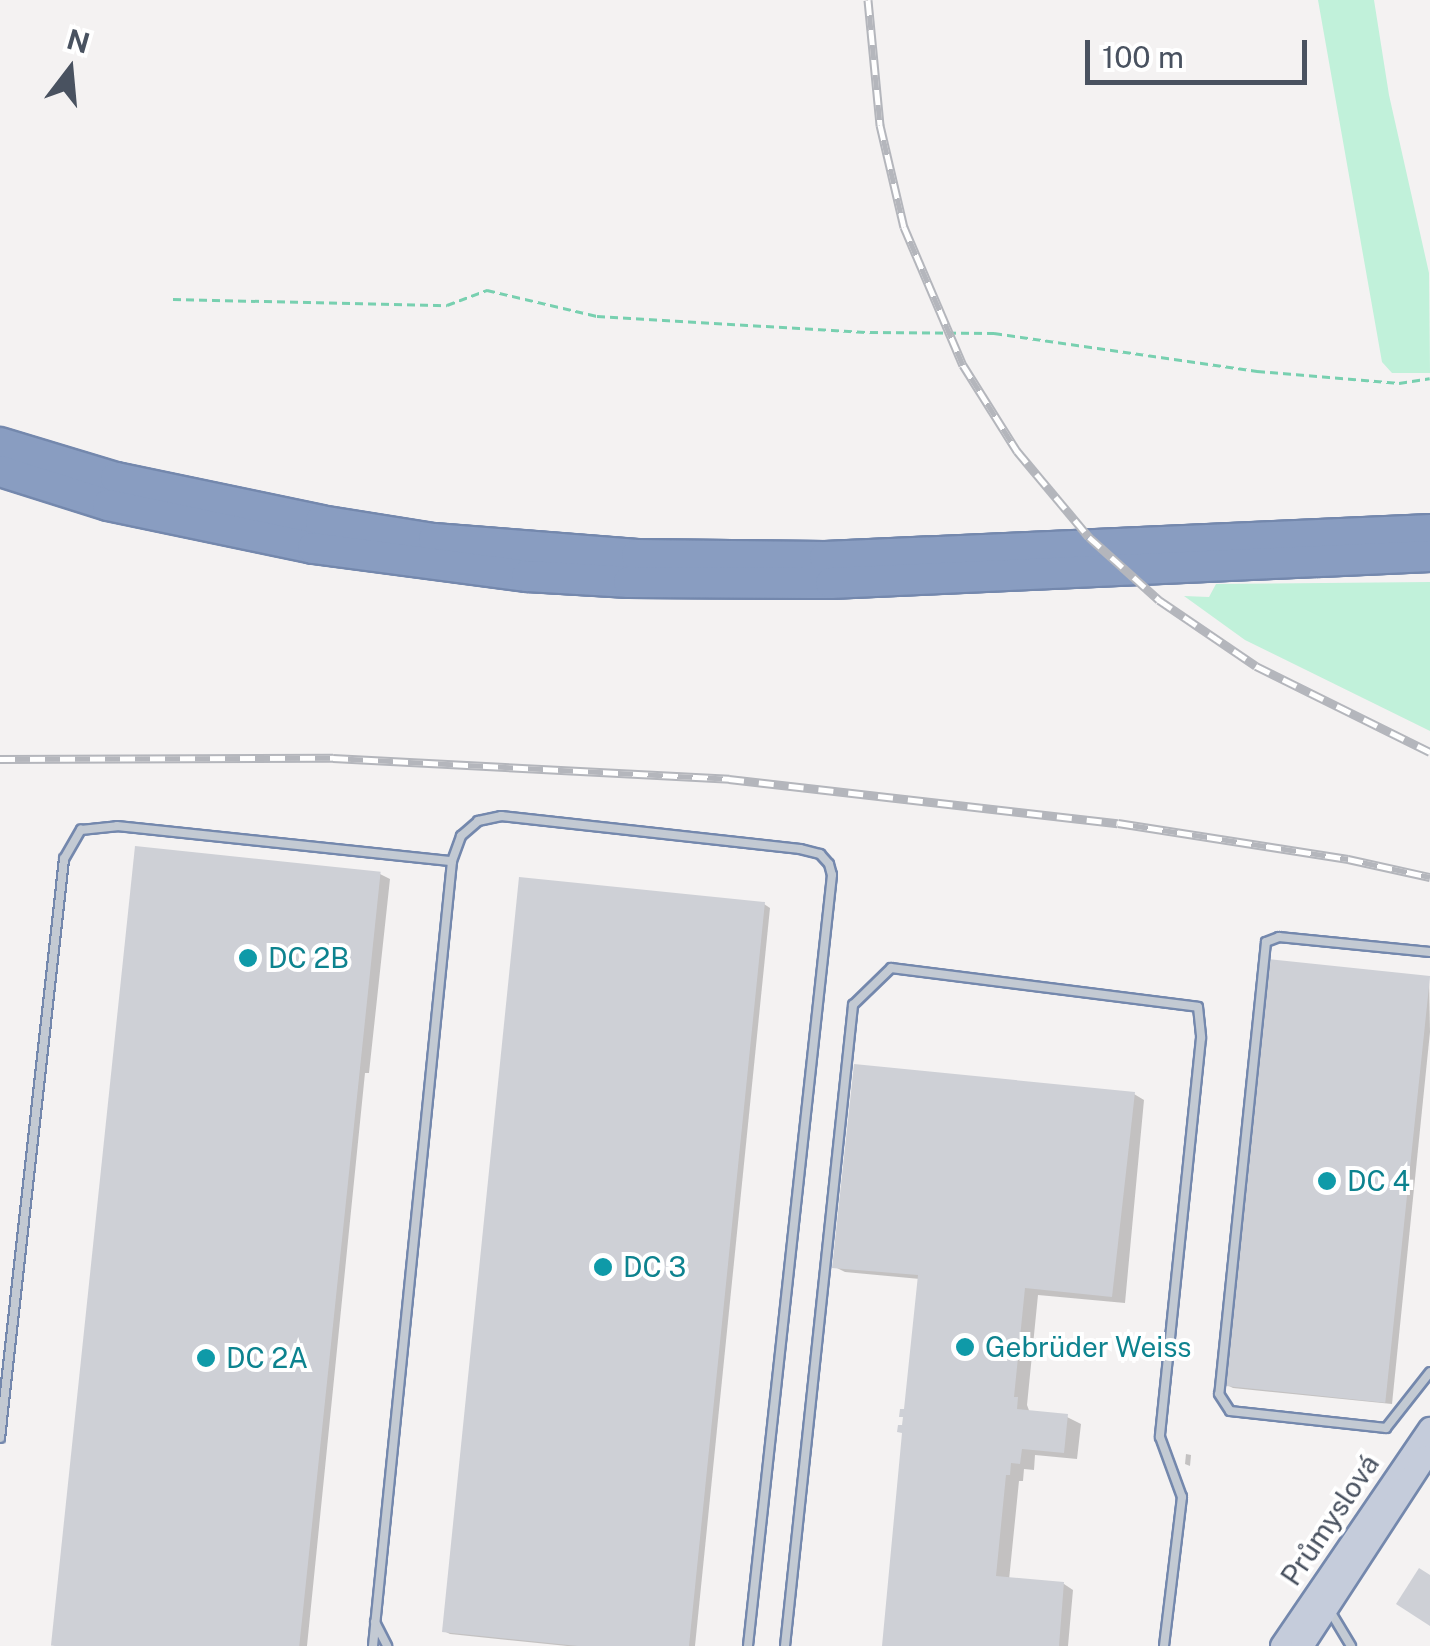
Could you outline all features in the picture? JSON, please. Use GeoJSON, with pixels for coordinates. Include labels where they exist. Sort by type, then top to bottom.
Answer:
{"type":"FeatureCollection","features":[{"type":"Feature","properties":{"kind":"highway"},"geometry":{"type":"LineString","coordinates":[[0,443],[116,478],[321,522],[434,539],[620,554],[825,558],[1430,530]]}},
{"type":"Feature","properties":{"kind":"highway"},"geometry":{"type":"LineString","coordinates":[[0,471],[108,505],[313,548],[452,568],[595,580],[831,583],[1430,556]]}},
{"type":"Feature","properties":{"kind":"main road","name":"Průmyslová"},"geometry":{"type":"LineString","coordinates":[[1282,1646],[1430,1429]]}},
{"type":"Feature","properties":{"kind":"main road","name":"Průmyslová"},"geometry":{"type":"LineString","coordinates":[[1302,1646],[1430,1450]]}},
{"type":"Feature","properties":{"kind":"lane"},"geometry":{"type":"LineString","coordinates":[[372,1646],[452,861],[461,836],[478,821],[501,816],[800,849],[820,854],[829,864],[832,875],[748,1646]]}},
{"type":"Feature","properties":{"kind":"lane"},"geometry":{"type":"LineString","coordinates":[[0,1438],[64,859],[80,830],[117,826],[452,861]]}},
{"type":"Feature","properties":{"kind":"lane"},"geometry":{"type":"LineString","coordinates":[[1430,952],[1279,937],[1266,942],[1219,1394],[1230,1411],[1386,1428],[1430,1372]]}},
{"type":"Feature","properties":{"kind":"lane"},"geometry":{"type":"LineString","coordinates":[[785,1646],[853,1006],[891,968],[1198,1007],[1201,1038],[1160,1437],[1182,1496],[1164,1646]]}},
{"type":"Feature","properties":{"kind":"lane"},"geometry":{"type":"LineString","coordinates":[[1328,1606],[1350,1646]]}},
{"type":"Feature","properties":{"kind":"lane"},"geometry":{"type":"LineString","coordinates":[[375,1622],[387,1646]]}},
{"type":"Feature","properties":{"kind":"lane"},"geometry":{"type":"LineString","coordinates":[[1302,1646],[1312,1646]]}},
{"type":"Feature","properties":{"kind":"path"},"geometry":{"type":"LineString","coordinates":[[173,299],[447,305],[487,290],[597,316],[870,332],[978,332],[1257,371],[1399,383],[1430,378]]}},
{"type":"Feature","properties":{"kind":"green space"},"geometry":{"type":"Polygon","coordinates":[[[1318,0],[1374,0],[1389,95],[1429,273],[1430,373],[1392,373],[1382,362],[1318,0]]]}},
{"type":"Feature","properties":{"kind":"green space"},"geometry":{"type":"Polygon","coordinates":[[[1430,582],[1430,731],[1245,640],[1184,596],[1209,597],[1216,584],[1430,582]]]}},
{"type":"Feature","properties":{"kind":"building","name":"DC 2A"},"geometry":{"type":"Polygon","coordinates":[[[135,846],[381,872],[299,1646],[51,1646],[135,846]]]}},
{"type":"Feature","properties":{"kind":"building","name":"DC 3"},"geometry":{"type":"Polygon","coordinates":[[[519,877],[765,902],[689,1646],[578,1646],[442,1632],[519,877]]]}},
{"type":"Feature","properties":{"kind":"building","name":"DC 4"},"geometry":{"type":"Polygon","coordinates":[[[1268,959],[1430,976],[1385,1403],[1223,1386],[1268,959]]]}},
{"type":"Feature","properties":{"kind":"building"},"geometry":{"type":"Polygon","coordinates":[[[854,1064],[1135,1092],[1112,1297],[1025,1288],[1014,1397],[1018,1397],[1017,1409],[1068,1414],[1064,1453],[1022,1449],[1020,1464],[1011,1463],[1010,1475],[1006,1475],[996,1576],[1064,1582],[1059,1646],[882,1646],[902,1433],[897,1432],[898,1425],[902,1425],[903,1417],[899,1417],[900,1409],[904,1409],[918,1275],[832,1268],[854,1064]]]}},
{"type":"Feature","properties":{"kind":"building"},"geometry":{"type":"Polygon","coordinates":[[[1419,1568],[1430,1575],[1430,1626],[1396,1604],[1419,1568]]]}},
{"type":"Feature","properties":{"kind":"railway"},"geometry":{"type":"LineString","coordinates":[[868,0],[880,125],[904,227],[963,365],[1017,451],[1089,537],[1159,600],[1256,666],[1430,752]]}},
{"type":"Feature","properties":{"kind":"railway"},"geometry":{"type":"LineString","coordinates":[[0,759],[333,758],[729,779],[1118,823],[1348,859],[1430,877]]}},
{"type":"Feature","properties":{"kind":"place","name":"DC 2B"},"geometry":{"type":"Point","coordinates":[248,958]}},
{"type":"Feature","properties":{"kind":"place","name":"DC 4"},"geometry":{"type":"Point","coordinates":[1327,1181]}},
{"type":"Feature","properties":{"kind":"place","name":"DC 3"},"geometry":{"type":"Point","coordinates":[603,1267]}},
{"type":"Feature","properties":{"kind":"place","name":"Gebrüder Weiss"},"geometry":{"type":"Point","coordinates":[965,1347]}},
{"type":"Feature","properties":{"kind":"place","name":"DC 2A"},"geometry":{"type":"Point","coordinates":[206,1358]}}]}
